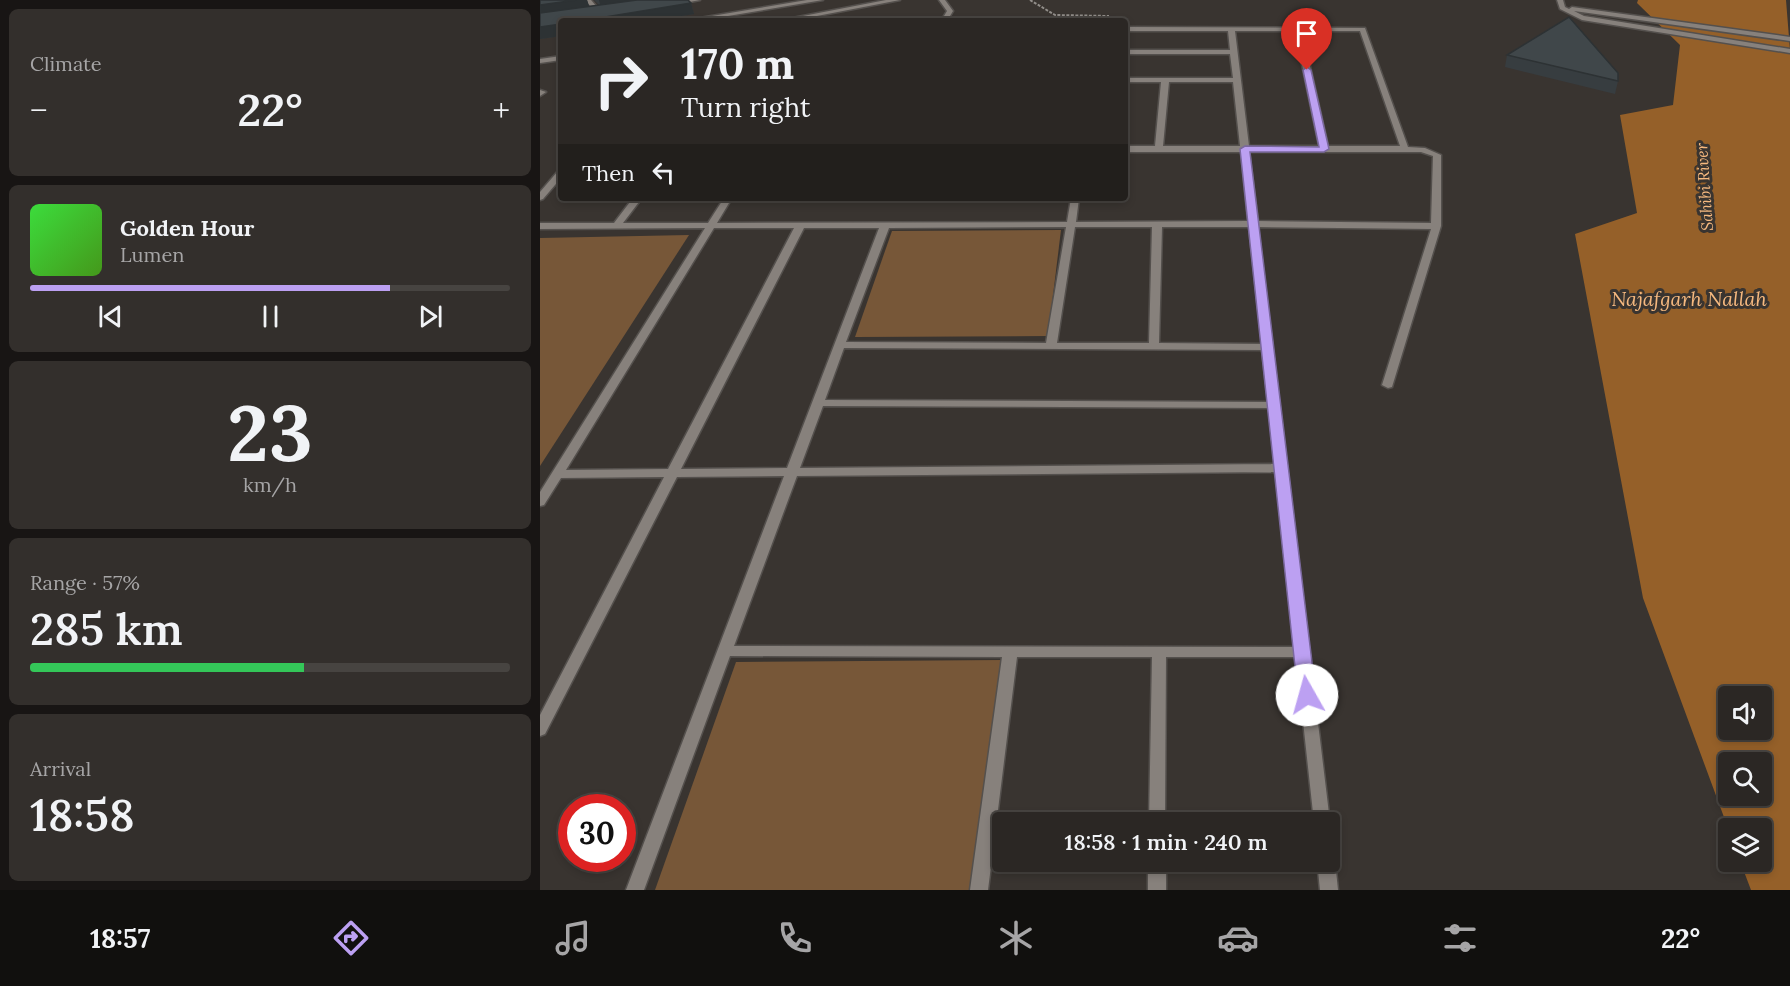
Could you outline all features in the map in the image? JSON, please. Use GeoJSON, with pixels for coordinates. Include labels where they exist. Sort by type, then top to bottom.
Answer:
{"type":"FeatureCollection","features":[{"type":"Feature","properties":{"kind":"street"},"geometry":{"type":"LineString","coordinates":[[588,0],[599,13]]}},
{"type":"Feature","properties":{"kind":"street"},"geometry":{"type":"LineString","coordinates":[[666,4],[692,0]]}},
{"type":"Feature","properties":{"kind":"street"},"geometry":{"type":"LineString","coordinates":[[704,18],[820,0]]}},
{"type":"Feature","properties":{"kind":"street"},"geometry":{"type":"LineString","coordinates":[[841,0],[847,9]]}},
{"type":"Feature","properties":{"kind":"street"},"geometry":{"type":"LineString","coordinates":[[797,18],[897,0]]}},
{"type":"Feature","properties":{"kind":"street"},"geometry":{"type":"LineString","coordinates":[[942,0],[950,11],[946,18]]}},
{"type":"Feature","properties":{"kind":"street"},"geometry":{"type":"LineString","coordinates":[[1560,0],[1562,8],[1582,18],[1790,51]]}},
{"type":"Feature","properties":{"kind":"street"},"geometry":{"type":"LineString","coordinates":[[1562,8],[1790,39]]}},
{"type":"Feature","properties":{"kind":"street"},"geometry":{"type":"LineString","coordinates":[[840,18],[847,9]]}},
{"type":"Feature","properties":{"kind":"street"},"geometry":{"type":"LineString","coordinates":[[587,14],[610,11]]}},
{"type":"Feature","properties":{"kind":"street"},"geometry":{"type":"LineString","coordinates":[[1128,29],[1364,30],[1405,149]]}},
{"type":"Feature","properties":{"kind":"street"},"geometry":{"type":"LineString","coordinates":[[1231,30],[1321,812]]}},
{"type":"Feature","properties":{"kind":"street"},"geometry":{"type":"LineString","coordinates":[[1298,30],[1324,149]]}},
{"type":"Feature","properties":{"kind":"street"},"geometry":{"type":"LineString","coordinates":[[1128,52],[1234,52]]}},
{"type":"Feature","properties":{"kind":"street"},"geometry":{"type":"LineString","coordinates":[[540,61],[558,58]]}},
{"type":"Feature","properties":{"kind":"street"},"geometry":{"type":"LineString","coordinates":[[1128,80],[1237,80]]}},
{"type":"Feature","properties":{"kind":"street"},"geometry":{"type":"LineString","coordinates":[[1159,149],[1165,80]]}},
{"type":"Feature","properties":{"kind":"street"},"geometry":{"type":"LineString","coordinates":[[1128,149],[1405,149],[1422,150],[1437,155],[1436,226],[1388,385]]}},
{"type":"Feature","properties":{"kind":"street"},"geometry":{"type":"LineString","coordinates":[[540,197],[558,176]]}},
{"type":"Feature","properties":{"kind":"street"},"geometry":{"type":"LineString","coordinates":[[616,226],[636,201]]}},
{"type":"Feature","properties":{"kind":"street"},"geometry":{"type":"LineString","coordinates":[[540,502],[726,201]]}},
{"type":"Feature","properties":{"kind":"street"},"geometry":{"type":"LineString","coordinates":[[1051,346],[1074,201]]}},
{"type":"Feature","properties":{"kind":"street"},"geometry":{"type":"LineString","coordinates":[[1154,346],[1157,224]]}},
{"type":"Feature","properties":{"kind":"street"},"geometry":{"type":"LineString","coordinates":[[540,225],[1436,226]]}},
{"type":"Feature","properties":{"kind":"street"},"geometry":{"type":"LineString","coordinates":[[635,890],[885,225]]}},
{"type":"Feature","properties":{"kind":"street"},"geometry":{"type":"LineString","coordinates":[[540,730],[800,226]]}},
{"type":"Feature","properties":{"kind":"street"},"geometry":{"type":"LineString","coordinates":[[841,345],[1268,346]]}},
{"type":"Feature","properties":{"kind":"street"},"geometry":{"type":"LineString","coordinates":[[819,403],[1274,405]]}},
{"type":"Feature","properties":{"kind":"street"},"geometry":{"type":"LineString","coordinates":[[557,474],[1281,468]]}},
{"type":"Feature","properties":{"kind":"street"},"geometry":{"type":"LineString","coordinates":[[726,651],[1302,652]]}},
{"type":"Feature","properties":{"kind":"street"},"geometry":{"type":"LineString","coordinates":[[979,890],[1010,651]]}},
{"type":"Feature","properties":{"kind":"street"},"geometry":{"type":"LineString","coordinates":[[1157,812],[1159,652]]}},
{"type":"Feature","properties":{"kind":"street"},"geometry":{"type":"LineString","coordinates":[[1157,872],[1157,890]]}},
{"type":"Feature","properties":{"kind":"street"},"geometry":{"type":"LineString","coordinates":[[1327,872],[1329,890]]}},
{"type":"Feature","properties":{"kind":"shaded area"},"geometry":{"type":"Polygon","coordinates":[[[1061,230],[1048,336],[855,337],[892,231],[1061,230]]]}},
{"type":"Feature","properties":{"kind":"shaded area"},"geometry":{"type":"Polygon","coordinates":[[[689,235],[540,466],[540,238],[689,235]]]}},
{"type":"Feature","properties":{"kind":"shaded area"},"geometry":{"type":"Polygon","coordinates":[[[1002,660],[972,890],[655,890],[736,662],[1002,660]]]}},
{"type":"Feature","properties":{"kind":"water","name":"Najafgarh Nallah"},"geometry":{"type":"Polygon","coordinates":[[[1638,0],[1786,0],[1790,50],[1790,890],[1751,890],[1744,872],[1772,872],[1772,818],[1724,818],[1720,806],[1772,806],[1772,752],[1718,752],[1718,801],[1643,598],[1575,234],[1637,213],[1620,115],[1673,105],[1680,45],[1637,3],[1638,0]]]}},
{"type":"Feature","properties":{"kind":"building"},"geometry":{"type":"Polygon","coordinates":[[[540,0],[576,0],[540,5],[540,0]]]}},
{"type":"Feature","properties":{"kind":"building"},"geometry":{"type":"Polygon","coordinates":[[[637,0],[688,0],[691,3],[599,18],[558,18],[558,24],[540,27],[540,13],[637,0]]]}},
{"type":"Feature","properties":{"kind":"building"},"geometry":{"type":"Polygon","coordinates":[[[1569,17],[1618,73],[1618,81],[1507,55],[1569,17]]]}},
{"type":"Feature","properties":{"kind":"route"},"geometry":{"type":"LineString","coordinates":[[1307,70],[1324,149],[1245,149],[1307,695]]}},
{"type":"Feature","properties":{"kind":"water label","name":"Sahibi River"},"geometry":{"type":"Point","coordinates":[1704,187]}}]}
